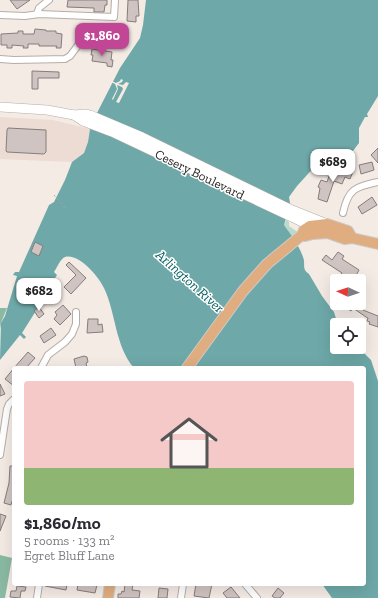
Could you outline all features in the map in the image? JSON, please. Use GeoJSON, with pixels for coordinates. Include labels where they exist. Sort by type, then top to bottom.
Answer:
{"type":"FeatureCollection","features":[{"type":"Feature","properties":{"kind":"main road","name":"Cesery Boulevard"},"geometry":{"type":"LineString","coordinates":[[0,107],[47,110],[74,115],[83,121],[89,119],[125,138],[290,214],[327,229]]}},
{"type":"Feature","properties":{"kind":"main road","name":"Cesery Boulevard"},"geometry":{"type":"LineString","coordinates":[[290,214],[310,226]]}},
{"type":"Feature","properties":{"kind":"main road"},"geometry":{"type":"LineString","coordinates":[[188,366],[243,291],[267,264],[302,235],[304,230],[310,226],[327,229],[345,239],[352,238],[378,244]]}},
{"type":"Feature","properties":{"kind":"main road"},"geometry":{"type":"LineString","coordinates":[[302,235],[305,236],[327,229]]}},
{"type":"Feature","properties":{"kind":"main road"},"geometry":{"type":"LineString","coordinates":[[108,598],[110,586]]}},
{"type":"Feature","properties":{"kind":"street"},"geometry":{"type":"LineString","coordinates":[[37,14],[39,8],[49,0]]}},
{"type":"Feature","properties":{"kind":"street"},"geometry":{"type":"LineString","coordinates":[[0,15],[25,16],[37,14],[114,17],[115,0]]}},
{"type":"Feature","properties":{"kind":"street"},"geometry":{"type":"LineString","coordinates":[[0,59],[65,59],[70,56],[79,44]]}},
{"type":"Feature","properties":{"kind":"street"},"geometry":{"type":"LineString","coordinates":[[343,213],[346,202],[352,191],[359,187],[378,182]]}},
{"type":"Feature","properties":{"kind":"street"},"geometry":{"type":"LineString","coordinates":[[42,366],[48,355],[65,342],[72,334],[76,324],[76,312]]}},
{"type":"Feature","properties":{"kind":"street"},"geometry":{"type":"LineString","coordinates":[[0,455],[7,409],[12,401]]}},
{"type":"Feature","properties":{"kind":"street"},"geometry":{"type":"LineString","coordinates":[[37,598],[39,586]]}},
{"type":"Feature","properties":{"kind":"street"},"geometry":{"type":"LineString","coordinates":[[181,598],[183,586]]}},
{"type":"Feature","properties":{"kind":"street"},"geometry":{"type":"LineString","coordinates":[[246,586],[251,595],[257,598]]}},
{"type":"Feature","properties":{"kind":"path"},"geometry":{"type":"LineString","coordinates":[[54,195],[67,210]]}},
{"type":"Feature","properties":{"kind":"shaded area"},"geometry":{"type":"Polygon","coordinates":[[[0,117],[53,120],[90,129],[88,142],[84,153],[72,162],[0,159],[0,117]]]}},
{"type":"Feature","properties":{"kind":"green space"},"geometry":{"type":"Polygon","coordinates":[[[286,220],[289,222],[289,226],[302,235],[292,238],[284,225],[286,220]]]}},
{"type":"Feature","properties":{"kind":"green space"},"geometry":{"type":"Polygon","coordinates":[[[0,308],[7,308],[0,329],[0,308]]]}},
{"type":"Feature","properties":{"kind":"green space"},"geometry":{"type":"Polygon","coordinates":[[[0,555],[12,558],[5,598],[0,598],[0,555]]]}},
{"type":"Feature","properties":{"kind":"water","name":"Arlington River"},"geometry":{"type":"Polygon","coordinates":[[[146,0],[378,0],[378,96],[367,114],[368,117],[365,117],[359,128],[359,143],[346,160],[321,163],[325,168],[322,170],[317,164],[289,197],[290,203],[284,225],[295,240],[304,260],[305,270],[330,307],[330,310],[334,312],[336,318],[330,318],[330,354],[365,354],[371,360],[378,381],[378,598],[332,598],[323,586],[366,586],[366,366],[133,366],[119,340],[104,288],[88,267],[82,262],[70,257],[63,258],[54,272],[57,275],[22,333],[26,337],[24,339],[20,335],[0,360],[1,323],[5,316],[17,276],[13,275],[15,272],[19,272],[49,205],[54,202],[72,162],[84,153],[88,142],[90,129],[98,111],[120,68],[140,38],[146,0]]]}},
{"type":"Feature","properties":{"kind":"pier"},"geometry":{"type":"Polygon","coordinates":[[[121,79],[123,80],[122,82],[118,84],[123,85],[126,82],[129,83],[119,103],[116,102],[123,89],[117,85],[118,89],[113,100],[112,99],[117,89],[115,84],[111,82],[116,83],[121,79]]]}},
{"type":"Feature","properties":{"kind":"building"},"geometry":{"type":"Polygon","coordinates":[[[10,0],[30,0],[17,9],[10,0]]]}},
{"type":"Feature","properties":{"kind":"building"},"geometry":{"type":"Polygon","coordinates":[[[68,0],[107,0],[107,5],[105,5],[104,12],[94,12],[94,8],[67,7],[68,0]]]}},
{"type":"Feature","properties":{"kind":"building"},"geometry":{"type":"Polygon","coordinates":[[[128,0],[138,0],[139,16],[136,16],[136,22],[127,21],[128,0]]]}},
{"type":"Feature","properties":{"kind":"building"},"geometry":{"type":"Polygon","coordinates":[[[35,29],[56,31],[56,33],[62,34],[61,48],[56,48],[57,46],[39,46],[39,44],[28,44],[28,48],[23,48],[24,46],[12,45],[12,48],[7,48],[7,45],[1,45],[1,34],[18,33],[18,31],[23,31],[23,34],[34,34],[35,29]]]}},
{"type":"Feature","properties":{"kind":"building"},"geometry":{"type":"Polygon","coordinates":[[[94,30],[109,31],[108,41],[96,41],[97,35],[94,35],[94,30]]]}},
{"type":"Feature","properties":{"kind":"building"},"geometry":{"type":"Polygon","coordinates":[[[92,49],[112,52],[112,67],[107,66],[107,63],[92,61],[92,49]]]}},
{"type":"Feature","properties":{"kind":"building"},"geometry":{"type":"Polygon","coordinates":[[[32,71],[59,72],[59,78],[38,78],[38,89],[32,89],[32,71]]]}},
{"type":"Feature","properties":{"kind":"building"},"geometry":{"type":"Polygon","coordinates":[[[8,128],[46,130],[46,152],[44,154],[7,152],[8,128]]]}},
{"type":"Feature","properties":{"kind":"building"},"geometry":{"type":"Polygon","coordinates":[[[378,148],[378,163],[371,155],[378,148]]]}},
{"type":"Feature","properties":{"kind":"building"},"geometry":{"type":"Polygon","coordinates":[[[372,162],[374,170],[361,174],[359,165],[372,162]]]}},
{"type":"Feature","properties":{"kind":"building"},"geometry":{"type":"Polygon","coordinates":[[[346,167],[354,169],[350,179],[345,177],[342,184],[334,181],[327,202],[318,199],[320,188],[318,187],[321,180],[327,182],[331,171],[339,174],[342,168],[345,169],[346,167]]]}},
{"type":"Feature","properties":{"kind":"building"},"geometry":{"type":"Polygon","coordinates":[[[372,197],[377,205],[362,214],[358,207],[372,197]]]}},
{"type":"Feature","properties":{"kind":"building"},"geometry":{"type":"Polygon","coordinates":[[[35,242],[43,246],[39,256],[31,252],[35,242]]]}},
{"type":"Feature","properties":{"kind":"building"},"geometry":{"type":"Polygon","coordinates":[[[338,252],[344,256],[342,259],[359,270],[357,274],[341,274],[342,273],[322,260],[326,255],[332,260],[338,252]]]}},
{"type":"Feature","properties":{"kind":"building"},"geometry":{"type":"Polygon","coordinates":[[[69,262],[86,278],[71,294],[64,287],[76,275],[66,265],[69,262]]]}},
{"type":"Feature","properties":{"kind":"building"},"geometry":{"type":"Polygon","coordinates":[[[63,305],[71,314],[60,325],[54,319],[57,315],[55,312],[63,305]]]}},
{"type":"Feature","properties":{"kind":"building"},"geometry":{"type":"Polygon","coordinates":[[[39,307],[44,314],[39,318],[34,311],[39,307]]]}},
{"type":"Feature","properties":{"kind":"building"},"geometry":{"type":"Polygon","coordinates":[[[356,310],[363,310],[378,316],[378,327],[369,324],[370,322],[367,321],[368,318],[356,310]]]}},
{"type":"Feature","properties":{"kind":"building"},"geometry":{"type":"Polygon","coordinates":[[[88,319],[98,319],[98,325],[102,324],[103,332],[87,333],[88,319]]]}},
{"type":"Feature","properties":{"kind":"building"},"geometry":{"type":"Polygon","coordinates":[[[51,328],[56,335],[44,343],[40,336],[51,328]]]}},
{"type":"Feature","properties":{"kind":"building"},"geometry":{"type":"Polygon","coordinates":[[[28,352],[35,358],[28,366],[16,366],[28,352]]]}},
{"type":"Feature","properties":{"kind":"building"},"geometry":{"type":"Polygon","coordinates":[[[84,356],[87,357],[88,362],[86,363],[87,366],[76,366],[74,359],[84,356]]]}},
{"type":"Feature","properties":{"kind":"building"},"geometry":{"type":"Polygon","coordinates":[[[12,370],[12,384],[5,379],[12,370]]]}},
{"type":"Feature","properties":{"kind":"building"},"geometry":{"type":"Polygon","coordinates":[[[0,384],[5,394],[0,396],[0,384]]]}},
{"type":"Feature","properties":{"kind":"building"},"geometry":{"type":"Polygon","coordinates":[[[10,466],[12,466],[11,505],[4,503],[9,483],[10,466]]]}},
{"type":"Feature","properties":{"kind":"building"},"geometry":{"type":"Polygon","coordinates":[[[0,514],[6,516],[0,531],[0,514]]]}},
{"type":"Feature","properties":{"kind":"building"},"geometry":{"type":"Polygon","coordinates":[[[17,586],[26,587],[25,591],[21,591],[20,598],[10,597],[11,591],[16,591],[17,586]]]}},
{"type":"Feature","properties":{"kind":"building"},"geometry":{"type":"Polygon","coordinates":[[[45,586],[67,586],[66,590],[45,586]]]}},
{"type":"Feature","properties":{"kind":"building"},"geometry":{"type":"Polygon","coordinates":[[[78,586],[97,586],[95,593],[77,590],[78,586]]]}},
{"type":"Feature","properties":{"kind":"building"},"geometry":{"type":"Polygon","coordinates":[[[125,586],[133,586],[132,590],[140,591],[139,598],[118,598],[118,594],[121,594],[122,591],[124,592],[125,586]]]}},
{"type":"Feature","properties":{"kind":"building"},"geometry":{"type":"Polygon","coordinates":[[[196,586],[212,586],[209,598],[194,596],[196,586]]]}},
{"type":"Feature","properties":{"kind":"building"},"geometry":{"type":"Polygon","coordinates":[[[231,587],[240,598],[227,598],[223,593],[231,587]]]}},
{"type":"Feature","properties":{"kind":"building"},"geometry":{"type":"Polygon","coordinates":[[[159,588],[168,589],[167,598],[158,598],[159,588]]]}},
{"type":"Feature","properties":{"kind":"building"},"geometry":{"type":"Polygon","coordinates":[[[278,588],[284,593],[280,598],[275,598],[272,596],[278,588]]]}}]}
